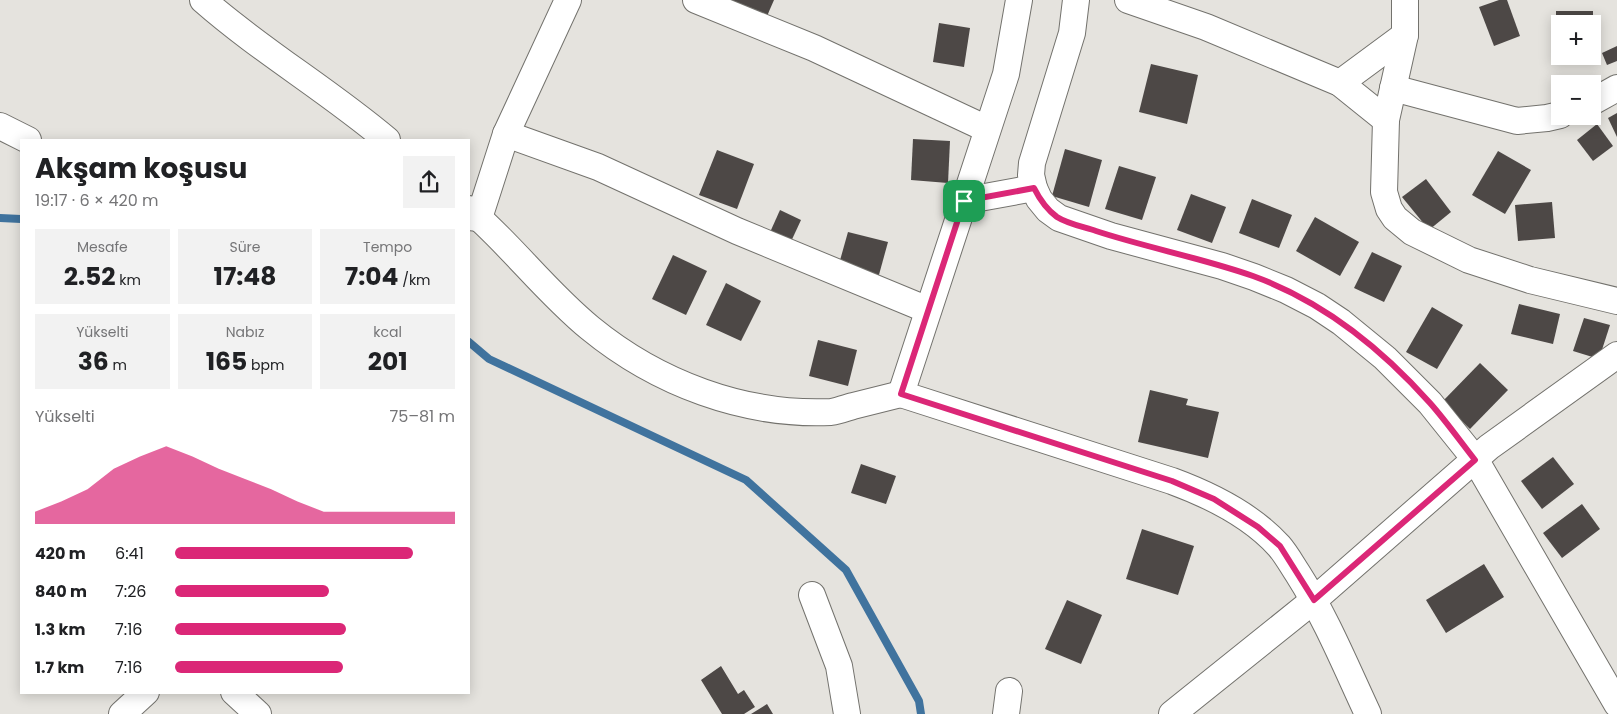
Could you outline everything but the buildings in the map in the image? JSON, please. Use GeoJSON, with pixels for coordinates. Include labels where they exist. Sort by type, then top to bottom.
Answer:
{"type":"FeatureCollection","features":[{"type":"Feature","properties":{"kind":"street"},"geometry":{"type":"LineString","coordinates":[[203,0],[258,44],[386,139]]}},
{"type":"Feature","properties":{"kind":"street"},"geometry":{"type":"LineString","coordinates":[[568,0],[506,134],[472,215],[590,328],[620,351],[652,370],[704,394],[738,402],[802,411],[833,412],[901,394],[1172,481],[1214,499],[1258,527],[1280,546],[1314,600],[1368,714]]}},
{"type":"Feature","properties":{"kind":"street"},"geometry":{"type":"LineString","coordinates":[[696,0],[814,48],[987,129]]}},
{"type":"Feature","properties":{"kind":"street"},"geometry":{"type":"LineString","coordinates":[[901,394],[1006,74],[1019,0]]}},
{"type":"Feature","properties":{"kind":"street"},"geometry":{"type":"LineString","coordinates":[[1076,0],[1072,33],[1032,163],[1031,175],[1039,199],[1048,210],[1059,218],[1111,236],[1222,266],[1286,290],[1317,306],[1363,339],[1385,358],[1430,403],[1475,460],[1617,704]]}},
{"type":"Feature","properties":{"kind":"street"},"geometry":{"type":"LineString","coordinates":[[1128,0],[1206,27],[1340,82],[1386,120]]}},
{"type":"Feature","properties":{"kind":"street"},"geometry":{"type":"LineString","coordinates":[[1405,0],[1405,35],[1386,120],[1384,192],[1389,209],[1403,226],[1469,260],[1530,280],[1617,301]]}},
{"type":"Feature","properties":{"kind":"street"},"geometry":{"type":"LineString","coordinates":[[1340,82],[1405,35]]}},
{"type":"Feature","properties":{"kind":"street"},"geometry":{"type":"LineString","coordinates":[[1393,88],[1517,121],[1551,116]]}},
{"type":"Feature","properties":{"kind":"street"},"geometry":{"type":"LineString","coordinates":[[1601,97],[1617,88]]}},
{"type":"Feature","properties":{"kind":"street"},"geometry":{"type":"LineString","coordinates":[[0,126],[26,139]]}},
{"type":"Feature","properties":{"kind":"street"},"geometry":{"type":"LineString","coordinates":[[506,134],[598,167],[737,231],[928,310]]}},
{"type":"Feature","properties":{"kind":"street"},"geometry":{"type":"LineString","coordinates":[[964,201],[1034,188]]}},
{"type":"Feature","properties":{"kind":"street"},"geometry":{"type":"LineString","coordinates":[[1172,714],[1314,600],[1489,447],[1617,354]]}},
{"type":"Feature","properties":{"kind":"street"},"geometry":{"type":"LineString","coordinates":[[812,595],[839,666],[846,714]]}},
{"type":"Feature","properties":{"kind":"street"},"geometry":{"type":"LineString","coordinates":[[122,714],[144,694]]}},
{"type":"Feature","properties":{"kind":"street"},"geometry":{"type":"LineString","coordinates":[[236,694],[258,714]]}},
{"type":"Feature","properties":{"kind":"waterway"},"geometry":{"type":"LineString","coordinates":[[0,218],[20,219]]}},
{"type":"Feature","properties":{"kind":"waterway"},"geometry":{"type":"LineString","coordinates":[[470,343],[489,359],[746,480],[846,570],[919,701],[921,714]]}},
{"type":"Feature","properties":{"kind":"route"},"geometry":{"type":"LineString","coordinates":[[1034,188],[1039,199],[1048,210],[1059,218],[1111,236],[1222,266],[1286,290],[1317,306],[1341,322],[1385,358],[1430,403],[1475,460],[1314,600],[1280,546],[1234,510],[1194,489],[1092,454],[901,394],[964,201],[1034,188]]}}]}
